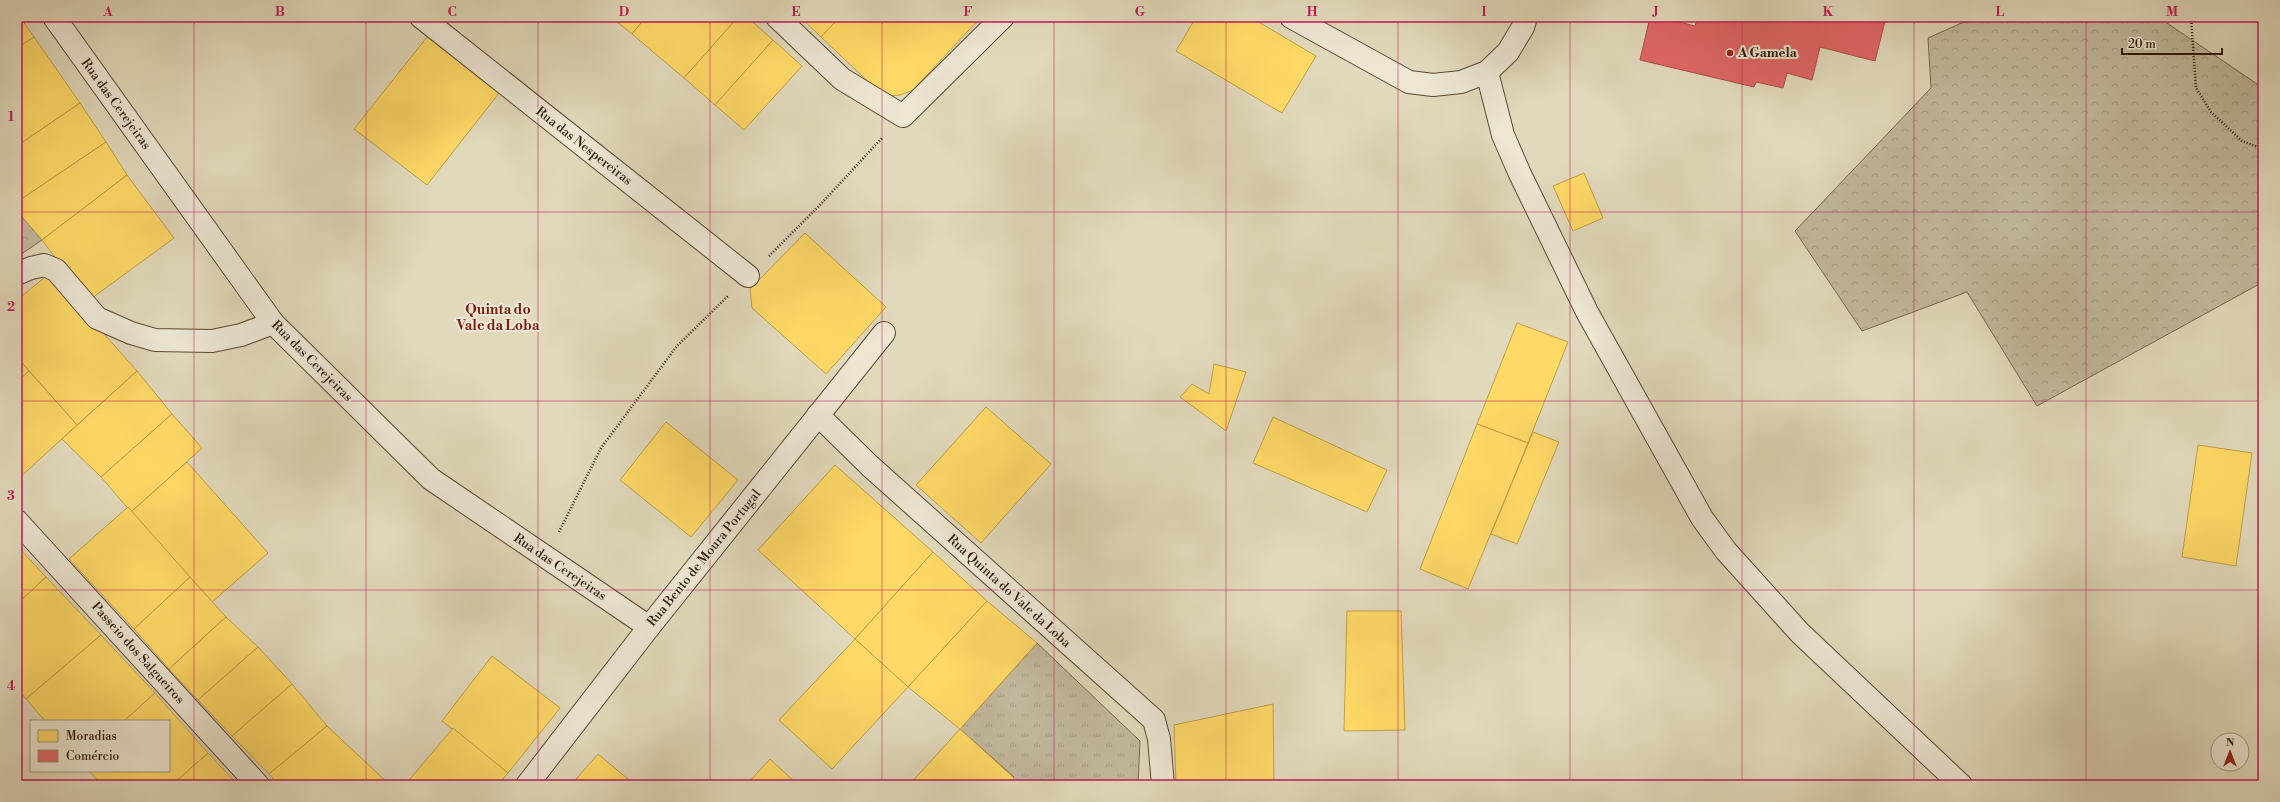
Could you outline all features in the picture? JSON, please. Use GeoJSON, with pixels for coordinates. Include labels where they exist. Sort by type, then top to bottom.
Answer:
{"type":"FeatureCollection","features":[{"type":"Feature","properties":{"kind":"street","name":"Rua das Cerejeiras"},"geometry":{"type":"LineString","coordinates":[[54,17],[273,322],[431,479],[649,627]]}},
{"type":"Feature","properties":{"kind":"street","name":"Rua das Nespereiras"},"geometry":{"type":"LineString","coordinates":[[421,17],[748,276]]}},
{"type":"Feature","properties":{"kind":"street"},"geometry":{"type":"LineString","coordinates":[[777,17],[842,79],[902,116],[1003,17]]}},
{"type":"Feature","properties":{"kind":"street"},"geometry":{"type":"LineString","coordinates":[[1290,17],[1409,82],[1433,85],[1461,82],[1487,72],[1508,52],[1523,27],[1526,17]]}},
{"type":"Feature","properties":{"kind":"street"},"geometry":{"type":"LineString","coordinates":[[1487,72],[1503,135],[1523,181],[1587,312],[1702,518],[1726,551],[1800,633],[1961,785]]}},
{"type":"Feature","properties":{"kind":"street"},"geometry":{"type":"LineString","coordinates":[[17,274],[31,268],[44,265],[56,270],[97,318],[131,333],[155,340],[212,341],[241,335],[273,322]]}},
{"type":"Feature","properties":{"kind":"street","name":"Rua Bento de Moura Portugal"},"geometry":{"type":"LineString","coordinates":[[527,785],[649,627],[884,332]]}},
{"type":"Feature","properties":{"kind":"street","name":"Rua Quinta do Vale da Loba"},"geometry":{"type":"LineString","coordinates":[[818,415],[870,466],[1154,720],[1159,739],[1163,785]]}},
{"type":"Feature","properties":{"kind":"street","name":"Passeio dos Salgueiros"},"geometry":{"type":"LineString","coordinates":[[17,521],[258,785]]}},
{"type":"Feature","properties":{"kind":"path"},"geometry":{"type":"LineString","coordinates":[[2191,17],[2196,88],[2211,112],[2216,117],[2242,140],[2263,149]]}},
{"type":"Feature","properties":{"kind":"path"},"geometry":{"type":"LineString","coordinates":[[546,557],[601,448],[677,346],[819,206],[902,116]]}},
{"type":"Feature","properties":{"kind":"green space"},"geometry":{"type":"Polygon","coordinates":[[[1975,17],[2158,17],[2263,88],[2263,282],[2037,406],[1967,292],[1862,331],[1795,231],[1931,88],[1928,38],[1975,17]]]}},
{"type":"Feature","properties":{"kind":"green space"},"geometry":{"type":"Polygon","coordinates":[[[17,211],[42,240],[17,257],[17,211]]]}},
{"type":"Feature","properties":{"kind":"green space"},"geometry":{"type":"Polygon","coordinates":[[[1037,643],[1140,741],[1138,785],[1007,785],[1014,777],[960,729],[1037,643]]]}},
{"type":"Feature","properties":{"kind":"building: Moradias"},"geometry":{"type":"Polygon","coordinates":[[[17,17],[20,17],[34,37],[17,48],[17,17]]]}},
{"type":"Feature","properties":{"kind":"building: Moradias"},"geometry":{"type":"Polygon","coordinates":[[[611,17],[646,17],[632,34],[611,17]]]}},
{"type":"Feature","properties":{"kind":"building: Moradias"},"geometry":{"type":"Polygon","coordinates":[[[646,17],[738,17],[684,78],[632,34],[646,17]]]}},
{"type":"Feature","properties":{"kind":"building: Moradias"},"geometry":{"type":"Polygon","coordinates":[[[738,17],[747,17],[773,40],[715,105],[684,78],[738,17]]]}},
{"type":"Feature","properties":{"kind":"building: Moradias"},"geometry":{"type":"Polygon","coordinates":[[[800,17],[840,17],[821,37],[800,17]]]}},
{"type":"Feature","properties":{"kind":"building: Moradias"},"geometry":{"type":"Polygon","coordinates":[[[840,17],[981,17],[913,90],[900,95],[889,96],[876,89],[821,37],[840,17]]]}},
{"type":"Feature","properties":{"kind":"building: Moradias"},"geometry":{"type":"Polygon","coordinates":[[[1196,17],[1250,17],[1316,56],[1282,113],[1176,51],[1196,17]]]}},
{"type":"Feature","properties":{"kind":"building: Moradias"},"geometry":{"type":"Polygon","coordinates":[[[431,32],[503,88],[427,185],[354,129],[431,32]]]}},
{"type":"Feature","properties":{"kind":"building: Moradias"},"geometry":{"type":"Polygon","coordinates":[[[34,37],[80,103],[17,146],[17,48],[34,37]]]}},
{"type":"Feature","properties":{"kind":"building: Moradias"},"geometry":{"type":"Polygon","coordinates":[[[773,40],[802,66],[744,130],[715,105],[773,40]]]}},
{"type":"Feature","properties":{"kind":"building: Moradias"},"geometry":{"type":"Polygon","coordinates":[[[80,103],[106,142],[17,202],[17,146],[80,103]]]}},
{"type":"Feature","properties":{"kind":"building: Moradias"},"geometry":{"type":"Polygon","coordinates":[[[106,142],[127,175],[42,240],[17,211],[17,202],[106,142]]]}},
{"type":"Feature","properties":{"kind":"building: Moradias"},"geometry":{"type":"Polygon","coordinates":[[[1584,173],[1603,218],[1573,231],[1553,186],[1584,173]]]}},
{"type":"Feature","properties":{"kind":"building: Moradias"},"geometry":{"type":"Polygon","coordinates":[[[127,175],[174,238],[88,301],[42,240],[127,175]]]}},
{"type":"Feature","properties":{"kind":"building: Moradias"},"geometry":{"type":"Polygon","coordinates":[[[805,233],[886,307],[826,374],[752,308],[750,289],[805,233]]]}},
{"type":"Feature","properties":{"kind":"building: Moradias"},"geometry":{"type":"Polygon","coordinates":[[[50,273],[137,371],[77,425],[17,357],[17,300],[50,273]]]}},
{"type":"Feature","properties":{"kind":"building: Moradias"},"geometry":{"type":"Polygon","coordinates":[[[1517,323],[1568,342],[1528,443],[1477,424],[1517,323]]]}},
{"type":"Feature","properties":{"kind":"building: Moradias"},"geometry":{"type":"Polygon","coordinates":[[[17,357],[29,371],[17,382],[17,357]]]}},
{"type":"Feature","properties":{"kind":"building: Moradias"},"geometry":{"type":"Polygon","coordinates":[[[1214,364],[1246,372],[1226,431],[1180,397],[1192,384],[1209,394],[1214,364]]]}},
{"type":"Feature","properties":{"kind":"building: Moradias"},"geometry":{"type":"Polygon","coordinates":[[[29,371],[77,425],[17,480],[17,382],[29,371]]]}},
{"type":"Feature","properties":{"kind":"building: Moradias"},"geometry":{"type":"Polygon","coordinates":[[[137,371],[172,414],[101,477],[62,439],[137,371]]]}},
{"type":"Feature","properties":{"kind":"building: Moradias"},"geometry":{"type":"Polygon","coordinates":[[[986,407],[1051,464],[981,543],[916,485],[986,407]]]}},
{"type":"Feature","properties":{"kind":"building: Moradias"},"geometry":{"type":"Polygon","coordinates":[[[172,414],[202,448],[131,512],[101,477],[172,414]]]}},
{"type":"Feature","properties":{"kind":"building: Moradias"},"geometry":{"type":"Polygon","coordinates":[[[1273,417],[1387,470],[1367,512],[1253,463],[1273,417]]]}},
{"type":"Feature","properties":{"kind":"building: Moradias"},"geometry":{"type":"Polygon","coordinates":[[[666,422],[738,480],[691,537],[620,480],[666,422]]]}},
{"type":"Feature","properties":{"kind":"building: Moradias"},"geometry":{"type":"Polygon","coordinates":[[[1477,424],[1528,443],[1468,589],[1420,569],[1477,424]]]}},
{"type":"Feature","properties":{"kind":"building: Moradias"},"geometry":{"type":"Polygon","coordinates":[[[1533,432],[1559,442],[1517,544],[1491,534],[1533,432]]]}},
{"type":"Feature","properties":{"kind":"building: Moradias"},"geometry":{"type":"Polygon","coordinates":[[[2198,445],[2252,453],[2236,566],[2182,557],[2198,445]]]}},
{"type":"Feature","properties":{"kind":"building: Moradias"},"geometry":{"type":"Polygon","coordinates":[[[187,462],[268,553],[212,602],[131,512],[187,462]]]}},
{"type":"Feature","properties":{"kind":"building: Moradias"},"geometry":{"type":"Polygon","coordinates":[[[835,465],[933,552],[855,639],[758,550],[835,465]]]}},
{"type":"Feature","properties":{"kind":"building: Moradias"},"geometry":{"type":"Polygon","coordinates":[[[128,507],[190,577],[134,629],[69,559],[128,507]]]}},
{"type":"Feature","properties":{"kind":"building: Moradias"},"geometry":{"type":"Polygon","coordinates":[[[17,546],[46,577],[17,604],[17,546]]]}},
{"type":"Feature","properties":{"kind":"building: Moradias"},"geometry":{"type":"Polygon","coordinates":[[[933,552],[987,601],[908,687],[855,639],[933,552]]]}},
{"type":"Feature","properties":{"kind":"building: Moradias"},"geometry":{"type":"Polygon","coordinates":[[[46,577],[101,635],[26,699],[17,688],[17,604],[46,577]]]}},
{"type":"Feature","properties":{"kind":"building: Moradias"},"geometry":{"type":"Polygon","coordinates":[[[190,577],[226,617],[169,669],[134,629],[190,577]]]}},
{"type":"Feature","properties":{"kind":"building: Moradias"},"geometry":{"type":"Polygon","coordinates":[[[987,601],[1037,643],[960,729],[908,687],[987,601]]]}},
{"type":"Feature","properties":{"kind":"building: Moradias"},"geometry":{"type":"Polygon","coordinates":[[[1347,611],[1401,611],[1405,730],[1344,731],[1347,611]]]}},
{"type":"Feature","properties":{"kind":"building: Moradias"},"geometry":{"type":"Polygon","coordinates":[[[226,617],[258,647],[198,700],[169,669],[226,617]]]}},
{"type":"Feature","properties":{"kind":"building: Moradias"},"geometry":{"type":"Polygon","coordinates":[[[101,635],[155,693],[125,720],[44,720],[26,699],[101,635]]]}},
{"type":"Feature","properties":{"kind":"building: Moradias"},"geometry":{"type":"Polygon","coordinates":[[[855,639],[908,687],[832,769],[779,720],[855,639]]]}},
{"type":"Feature","properties":{"kind":"building: Moradias"},"geometry":{"type":"Polygon","coordinates":[[[258,647],[292,684],[232,736],[198,700],[258,647]]]}},
{"type":"Feature","properties":{"kind":"building: Moradias"},"geometry":{"type":"Polygon","coordinates":[[[492,656],[560,708],[508,773],[442,721],[492,656]]]}},
{"type":"Feature","properties":{"kind":"building: Moradias"},"geometry":{"type":"Polygon","coordinates":[[[292,684],[327,726],[269,774],[232,736],[292,684]]]}},
{"type":"Feature","properties":{"kind":"building: Moradias"},"geometry":{"type":"Polygon","coordinates":[[[155,693],[208,753],[172,785],[102,785],[90,772],[170,772],[170,720],[125,720],[155,693]]]}},
{"type":"Feature","properties":{"kind":"building: Moradias"},"geometry":{"type":"Polygon","coordinates":[[[1273,704],[1274,785],[1176,785],[1174,725],[1273,704]]]}},
{"type":"Feature","properties":{"kind":"building: Moradias"},"geometry":{"type":"Polygon","coordinates":[[[327,726],[390,785],[279,785],[269,774],[327,726]]]}},
{"type":"Feature","properties":{"kind":"building: Moradias"},"geometry":{"type":"Polygon","coordinates":[[[453,728],[508,773],[498,785],[405,785],[453,728]]]}},
{"type":"Feature","properties":{"kind":"building: Moradias"},"geometry":{"type":"Polygon","coordinates":[[[960,729],[1014,778],[1007,785],[909,785],[960,729]]]}},
{"type":"Feature","properties":{"kind":"building: Moradias"},"geometry":{"type":"Polygon","coordinates":[[[208,753],[238,785],[172,785],[208,753]]]}},
{"type":"Feature","properties":{"kind":"building: Moradias"},"geometry":{"type":"Polygon","coordinates":[[[598,754],[635,785],[571,785],[598,754]]]}},
{"type":"Feature","properties":{"kind":"building: Moradias"},"geometry":{"type":"Polygon","coordinates":[[[770,759],[798,785],[746,785],[770,759]]]}},
{"type":"Feature","properties":{"kind":"building: Comércio","name":"A Gamela"},"geometry":{"type":"Polygon","coordinates":[[[1650,17],[1661,17],[1695,26],[1697,20],[1686,17],[1886,17],[1875,61],[1820,47],[1812,80],[1787,73],[1783,88],[1756,82],[1754,87],[1640,60],[1650,17]]]}},
{"type":"Feature","properties":{"kind":"place","name":"A Gamela"},"geometry":{"type":"Point","coordinates":[1730,53]}},
{"type":"Feature","properties":{"kind":"district","name":"Quinta do Vale da Loba"},"geometry":{"type":"Point","coordinates":[498,318]}}]}
